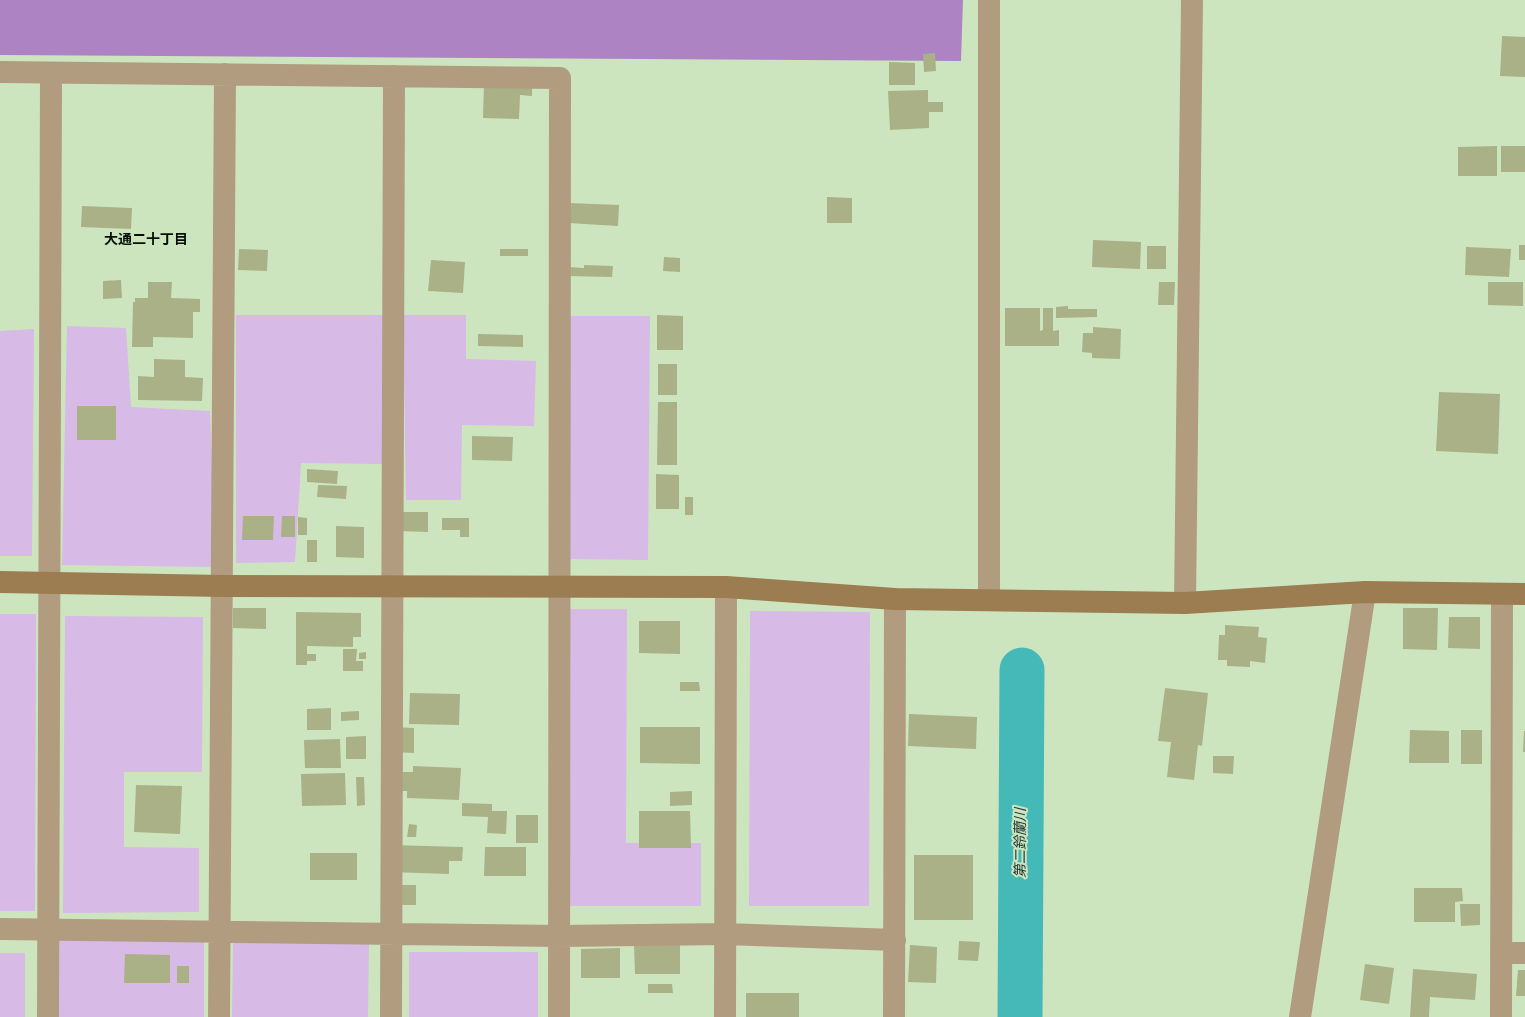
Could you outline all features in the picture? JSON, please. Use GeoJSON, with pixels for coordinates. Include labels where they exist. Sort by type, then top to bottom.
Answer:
{"type":"FeatureCollection","features":[{"type":"Feature","properties":{"kind":"street"},"geometry":{"type":"LineString","coordinates":[[989,0],[990,599]]}},
{"type":"Feature","properties":{"kind":"street"},"geometry":{"type":"LineString","coordinates":[[1185,603],[1192,0]]}},
{"type":"Feature","properties":{"kind":"street"},"geometry":{"type":"LineString","coordinates":[[0,72],[560,78],[559,1017]]}},
{"type":"Feature","properties":{"kind":"street"},"geometry":{"type":"LineString","coordinates":[[48,1017],[51,73]]}},
{"type":"Feature","properties":{"kind":"street"},"geometry":{"type":"LineString","coordinates":[[219,1017],[225,74]]}},
{"type":"Feature","properties":{"kind":"street"},"geometry":{"type":"LineString","coordinates":[[391,1017],[394,76]]}},
{"type":"Feature","properties":{"kind":"street"},"geometry":{"type":"LineString","coordinates":[[0,582],[222,586],[726,587],[895,599],[990,599],[1185,603],[1365,592],[1525,594]]}},
{"type":"Feature","properties":{"kind":"street"},"geometry":{"type":"LineString","coordinates":[[724,1017],[726,587]]}},
{"type":"Feature","properties":{"kind":"street"},"geometry":{"type":"LineString","coordinates":[[1300,1017],[1365,592]]}},
{"type":"Feature","properties":{"kind":"street"},"geometry":{"type":"LineString","coordinates":[[1501,1017],[1502,594]]}},
{"type":"Feature","properties":{"kind":"street"},"geometry":{"type":"LineString","coordinates":[[894,1017],[895,599]]}},
{"type":"Feature","properties":{"kind":"street"},"geometry":{"type":"LineString","coordinates":[[0,929],[559,936],[725,934],[895,940]]}},
{"type":"Feature","properties":{"kind":"street"},"geometry":{"type":"LineString","coordinates":[[1501,953],[1525,953]]}},
{"type":"Feature","properties":{"kind":"shaded area"},"geometry":{"type":"Polygon","coordinates":[[[0,0],[963,0],[961,61],[0,55],[0,0]]]}},
{"type":"Feature","properties":{"kind":"shaded area"},"geometry":{"type":"Polygon","coordinates":[[[236,315],[384,315],[383,464],[301,463],[295,562],[236,563],[236,315]]]}},
{"type":"Feature","properties":{"kind":"shaded area"},"geometry":{"type":"Polygon","coordinates":[[[403,315],[466,315],[466,359],[536,361],[534,426],[462,425],[461,500],[406,500],[403,315]]]}},
{"type":"Feature","properties":{"kind":"shaded area"},"geometry":{"type":"Polygon","coordinates":[[[569,316],[650,316],[648,560],[568,559],[569,316]]]}},
{"type":"Feature","properties":{"kind":"shaded area"},"geometry":{"type":"Polygon","coordinates":[[[67,326],[126,328],[131,407],[210,411],[215,567],[62,565],[67,326]]]}},
{"type":"Feature","properties":{"kind":"shaded area"},"geometry":{"type":"Polygon","coordinates":[[[34,329],[32,556],[0,556],[0,331],[34,329]]]}},
{"type":"Feature","properties":{"kind":"shaded area"},"geometry":{"type":"Polygon","coordinates":[[[569,609],[627,609],[626,843],[701,843],[701,906],[568,906],[569,609]]]}},
{"type":"Feature","properties":{"kind":"shaded area"},"geometry":{"type":"Polygon","coordinates":[[[750,611],[870,612],[869,906],[749,906],[750,611]]]}},
{"type":"Feature","properties":{"kind":"shaded area"},"geometry":{"type":"Polygon","coordinates":[[[0,614],[36,614],[35,911],[0,911],[0,614]]]}},
{"type":"Feature","properties":{"kind":"shaded area"},"geometry":{"type":"Polygon","coordinates":[[[65,616],[203,617],[202,772],[124,772],[124,847],[199,848],[199,912],[63,913],[65,616]]]}},
{"type":"Feature","properties":{"kind":"shaded area"},"geometry":{"type":"Polygon","coordinates":[[[59,940],[204,941],[204,1017],[59,1017],[59,940]]]}},
{"type":"Feature","properties":{"kind":"shaded area"},"geometry":{"type":"Polygon","coordinates":[[[233,942],[369,943],[368,1017],[232,1017],[233,942]]]}},
{"type":"Feature","properties":{"kind":"shaded area"},"geometry":{"type":"Polygon","coordinates":[[[409,952],[538,952],[538,1017],[409,1017],[409,952]]]}},
{"type":"Feature","properties":{"kind":"shaded area"},"geometry":{"type":"Polygon","coordinates":[[[0,953],[25,953],[25,1017],[0,1017],[0,953]]]}},
{"type":"Feature","properties":{"kind":"building"},"geometry":{"type":"Polygon","coordinates":[[[1502,36],[1525,37],[1525,77],[1500,76],[1502,36]]]}},
{"type":"Feature","properties":{"kind":"building"},"geometry":{"type":"Polygon","coordinates":[[[935,53],[936,71],[924,72],[923,54],[935,53]]]}},
{"type":"Feature","properties":{"kind":"building"},"geometry":{"type":"Polygon","coordinates":[[[889,62],[915,63],[915,85],[889,85],[889,62]]]}},
{"type":"Feature","properties":{"kind":"building"},"geometry":{"type":"Polygon","coordinates":[[[484,81],[532,83],[532,96],[520,95],[519,119],[483,118],[484,81]]]}},
{"type":"Feature","properties":{"kind":"building"},"geometry":{"type":"Polygon","coordinates":[[[928,90],[928,102],[943,102],[943,112],[929,112],[929,128],[890,130],[888,91],[928,90]]]}},
{"type":"Feature","properties":{"kind":"building"},"geometry":{"type":"Polygon","coordinates":[[[1497,146],[1497,176],[1458,176],[1458,147],[1497,146]]]}},
{"type":"Feature","properties":{"kind":"building"},"geometry":{"type":"Polygon","coordinates":[[[1501,146],[1525,146],[1525,172],[1501,172],[1501,146]]]}},
{"type":"Feature","properties":{"kind":"building"},"geometry":{"type":"Polygon","coordinates":[[[827,197],[852,198],[852,223],[827,223],[827,197]]]}},
{"type":"Feature","properties":{"kind":"building"},"geometry":{"type":"Polygon","coordinates":[[[569,203],[619,205],[618,226],[568,223],[569,203]]]}},
{"type":"Feature","properties":{"kind":"building"},"geometry":{"type":"Polygon","coordinates":[[[82,206],[132,208],[131,229],[81,227],[82,206]]]}},
{"type":"Feature","properties":{"kind":"building"},"geometry":{"type":"Polygon","coordinates":[[[1093,240],[1141,242],[1140,269],[1092,267],[1093,240]]]}},
{"type":"Feature","properties":{"kind":"building"},"geometry":{"type":"Polygon","coordinates":[[[1519,245],[1525,245],[1525,260],[1519,260],[1519,245]]]}},
{"type":"Feature","properties":{"kind":"building"},"geometry":{"type":"Polygon","coordinates":[[[1147,246],[1166,246],[1166,269],[1147,269],[1147,246]]]}},
{"type":"Feature","properties":{"kind":"building"},"geometry":{"type":"Polygon","coordinates":[[[1466,247],[1511,249],[1509,277],[1465,275],[1466,247]]]}},
{"type":"Feature","properties":{"kind":"building"},"geometry":{"type":"Polygon","coordinates":[[[239,249],[268,250],[267,271],[238,270],[239,249]]]}},
{"type":"Feature","properties":{"kind":"building"},"geometry":{"type":"Polygon","coordinates":[[[500,249],[528,249],[528,256],[500,256],[500,249]]]}},
{"type":"Feature","properties":{"kind":"building"},"geometry":{"type":"Polygon","coordinates":[[[664,257],[680,258],[680,272],[663,271],[664,257]]]}},
{"type":"Feature","properties":{"kind":"building"},"geometry":{"type":"Polygon","coordinates":[[[431,260],[465,262],[463,293],[428,291],[431,260]]]}},
{"type":"Feature","properties":{"kind":"building"},"geometry":{"type":"Polygon","coordinates":[[[584,265],[613,266],[612,277],[567,276],[567,267],[584,268],[584,265]]]}},
{"type":"Feature","properties":{"kind":"building"},"geometry":{"type":"Polygon","coordinates":[[[121,280],[122,298],[103,299],[103,281],[121,280]]]}},
{"type":"Feature","properties":{"kind":"building"},"geometry":{"type":"Polygon","coordinates":[[[148,282],[172,282],[171,298],[200,299],[200,312],[193,312],[193,338],[153,337],[153,347],[132,347],[133,302],[135,302],[135,298],[148,298],[148,282]]]}},
{"type":"Feature","properties":{"kind":"building"},"geometry":{"type":"Polygon","coordinates":[[[1159,282],[1175,282],[1174,305],[1158,305],[1159,282]]]}},
{"type":"Feature","properties":{"kind":"building"},"geometry":{"type":"Polygon","coordinates":[[[1488,282],[1523,282],[1523,306],[1488,305],[1488,282]]]}},
{"type":"Feature","properties":{"kind":"building"},"geometry":{"type":"Polygon","coordinates":[[[1068,306],[1068,309],[1097,309],[1097,317],[1056,318],[1056,307],[1068,306]]]}},
{"type":"Feature","properties":{"kind":"building"},"geometry":{"type":"Polygon","coordinates":[[[1005,308],[1040,308],[1040,331],[1043,330],[1043,308],[1053,308],[1053,331],[1059,330],[1059,346],[1005,346],[1005,308]]]}},
{"type":"Feature","properties":{"kind":"building"},"geometry":{"type":"Polygon","coordinates":[[[657,315],[683,316],[683,350],[657,350],[657,315]]]}},
{"type":"Feature","properties":{"kind":"building"},"geometry":{"type":"Polygon","coordinates":[[[1093,327],[1121,329],[1120,359],[1092,358],[1092,353],[1082,352],[1083,333],[1093,333],[1093,327]]]}},
{"type":"Feature","properties":{"kind":"building"},"geometry":{"type":"Polygon","coordinates":[[[478,334],[523,335],[523,347],[478,346],[478,334]]]}},
{"type":"Feature","properties":{"kind":"building"},"geometry":{"type":"Polygon","coordinates":[[[154,359],[185,360],[185,377],[203,378],[202,401],[138,400],[138,376],[154,377],[154,359]]]}},
{"type":"Feature","properties":{"kind":"building"},"geometry":{"type":"Polygon","coordinates":[[[658,364],[677,364],[677,395],[658,395],[658,364]]]}},
{"type":"Feature","properties":{"kind":"building"},"geometry":{"type":"Polygon","coordinates":[[[1439,392],[1500,394],[1498,454],[1436,451],[1439,392]]]}},
{"type":"Feature","properties":{"kind":"building"},"geometry":{"type":"Polygon","coordinates":[[[658,402],[677,402],[677,465],[657,465],[658,402]]]}},
{"type":"Feature","properties":{"kind":"building"},"geometry":{"type":"Polygon","coordinates":[[[77,406],[116,406],[116,440],[77,440],[77,406]]]}},
{"type":"Feature","properties":{"kind":"building"},"geometry":{"type":"Polygon","coordinates":[[[472,436],[513,437],[512,461],[472,460],[472,436]]]}},
{"type":"Feature","properties":{"kind":"building"},"geometry":{"type":"Polygon","coordinates":[[[307,469],[338,471],[337,484],[307,482],[307,469]]]}},
{"type":"Feature","properties":{"kind":"building"},"geometry":{"type":"Polygon","coordinates":[[[656,474],[679,475],[679,509],[656,509],[656,474]]]}},
{"type":"Feature","properties":{"kind":"building"},"geometry":{"type":"Polygon","coordinates":[[[318,485],[347,486],[346,499],[317,497],[318,485]]]}},
{"type":"Feature","properties":{"kind":"building"},"geometry":{"type":"Polygon","coordinates":[[[685,497],[693,497],[693,515],[685,515],[685,497]]]}},
{"type":"Feature","properties":{"kind":"building"},"geometry":{"type":"Polygon","coordinates":[[[398,512],[428,512],[428,532],[398,531],[398,512]]]}},
{"type":"Feature","properties":{"kind":"building"},"geometry":{"type":"Polygon","coordinates":[[[243,516],[274,516],[273,540],[242,540],[243,516]]]}},
{"type":"Feature","properties":{"kind":"building"},"geometry":{"type":"Polygon","coordinates":[[[282,516],[295,516],[295,537],[281,537],[282,516]]]}},
{"type":"Feature","properties":{"kind":"building"},"geometry":{"type":"Polygon","coordinates":[[[298,517],[307,518],[307,535],[298,535],[298,517]]]}},
{"type":"Feature","properties":{"kind":"building"},"geometry":{"type":"Polygon","coordinates":[[[442,518],[469,518],[469,537],[460,537],[460,530],[442,530],[442,518]]]}},
{"type":"Feature","properties":{"kind":"building"},"geometry":{"type":"Polygon","coordinates":[[[336,526],[364,527],[364,558],[336,557],[336,526]]]}},
{"type":"Feature","properties":{"kind":"building"},"geometry":{"type":"Polygon","coordinates":[[[307,540],[317,540],[317,562],[307,562],[307,540]]]}},
{"type":"Feature","properties":{"kind":"building"},"geometry":{"type":"Polygon","coordinates":[[[233,608],[266,608],[266,629],[233,628],[233,608]]]}},
{"type":"Feature","properties":{"kind":"building"},"geometry":{"type":"Polygon","coordinates":[[[1403,608],[1438,608],[1437,650],[1403,649],[1403,608]]]}},
{"type":"Feature","properties":{"kind":"building"},"geometry":{"type":"Polygon","coordinates":[[[296,612],[361,613],[361,637],[353,637],[353,647],[307,646],[307,654],[316,654],[316,661],[307,661],[307,665],[296,665],[296,612]]]}},
{"type":"Feature","properties":{"kind":"building"},"geometry":{"type":"Polygon","coordinates":[[[1449,617],[1480,617],[1480,649],[1448,648],[1449,617]]]}},
{"type":"Feature","properties":{"kind":"building"},"geometry":{"type":"Polygon","coordinates":[[[639,621],[680,621],[680,654],[639,653],[639,621]]]}},
{"type":"Feature","properties":{"kind":"building"},"geometry":{"type":"Polygon","coordinates":[[[1225,625],[1259,627],[1258,637],[1267,638],[1265,663],[1250,661],[1250,667],[1227,666],[1227,660],[1218,660],[1219,635],[1225,635],[1225,625]]]}},
{"type":"Feature","properties":{"kind":"building"},"geometry":{"type":"Polygon","coordinates":[[[343,649],[357,649],[356,661],[363,661],[363,671],[343,671],[343,649]]]}},
{"type":"Feature","properties":{"kind":"building"},"geometry":{"type":"Polygon","coordinates":[[[366,652],[366,659],[359,659],[359,653],[366,652]]]}},
{"type":"Feature","properties":{"kind":"building"},"geometry":{"type":"Polygon","coordinates":[[[680,682],[699,682],[700,691],[680,691],[680,682]]]}},
{"type":"Feature","properties":{"kind":"building"},"geometry":{"type":"Polygon","coordinates":[[[1165,688],[1208,693],[1202,746],[1198,745],[1194,780],[1167,777],[1171,742],[1158,741],[1165,688]]]}},
{"type":"Feature","properties":{"kind":"building"},"geometry":{"type":"Polygon","coordinates":[[[410,693],[460,694],[459,725],[409,724],[410,693]]]}},
{"type":"Feature","properties":{"kind":"building"},"geometry":{"type":"Polygon","coordinates":[[[331,708],[331,730],[307,730],[307,709],[331,708]]]}},
{"type":"Feature","properties":{"kind":"building"},"geometry":{"type":"Polygon","coordinates":[[[359,711],[359,720],[341,721],[341,712],[359,711]]]}},
{"type":"Feature","properties":{"kind":"building"},"geometry":{"type":"Polygon","coordinates":[[[909,714],[977,717],[976,749],[908,746],[909,714]]]}},
{"type":"Feature","properties":{"kind":"building"},"geometry":{"type":"Polygon","coordinates":[[[394,727],[414,728],[414,753],[393,752],[394,727]]]}},
{"type":"Feature","properties":{"kind":"building"},"geometry":{"type":"Polygon","coordinates":[[[640,727],[700,727],[700,764],[640,763],[640,727]]]}},
{"type":"Feature","properties":{"kind":"building"},"geometry":{"type":"Polygon","coordinates":[[[1410,730],[1449,731],[1449,763],[1409,763],[1410,730]]]}},
{"type":"Feature","properties":{"kind":"building"},"geometry":{"type":"Polygon","coordinates":[[[1461,730],[1482,730],[1482,764],[1461,764],[1461,730]]]}},
{"type":"Feature","properties":{"kind":"building"},"geometry":{"type":"Polygon","coordinates":[[[1524,731],[1525,752],[1523,752],[1524,731]]]}},
{"type":"Feature","properties":{"kind":"building"},"geometry":{"type":"Polygon","coordinates":[[[366,736],[366,759],[346,759],[346,737],[366,736]]]}},
{"type":"Feature","properties":{"kind":"building"},"geometry":{"type":"Polygon","coordinates":[[[340,739],[341,768],[305,768],[304,740],[340,739]]]}},
{"type":"Feature","properties":{"kind":"building"},"geometry":{"type":"Polygon","coordinates":[[[1213,756],[1234,756],[1233,774],[1213,773],[1213,756]]]}},
{"type":"Feature","properties":{"kind":"building"},"geometry":{"type":"Polygon","coordinates":[[[413,766],[461,768],[459,800],[407,798],[407,791],[401,791],[402,772],[413,772],[413,766]]]}},
{"type":"Feature","properties":{"kind":"building"},"geometry":{"type":"Polygon","coordinates":[[[345,773],[346,805],[302,806],[301,774],[345,773]]]}},
{"type":"Feature","properties":{"kind":"building"},"geometry":{"type":"Polygon","coordinates":[[[356,777],[364,777],[365,805],[357,806],[356,777]]]}},
{"type":"Feature","properties":{"kind":"building"},"geometry":{"type":"Polygon","coordinates":[[[136,785],[182,786],[180,834],[134,832],[136,785]]]}},
{"type":"Feature","properties":{"kind":"building"},"geometry":{"type":"Polygon","coordinates":[[[692,791],[692,805],[670,806],[670,792],[692,791]]]}},
{"type":"Feature","properties":{"kind":"building"},"geometry":{"type":"Polygon","coordinates":[[[462,803],[492,804],[492,811],[507,811],[506,834],[487,833],[488,817],[462,816],[462,803]]]}},
{"type":"Feature","properties":{"kind":"building"},"geometry":{"type":"Polygon","coordinates":[[[639,811],[690,811],[691,848],[639,848],[639,811]]]}},
{"type":"Feature","properties":{"kind":"building"},"geometry":{"type":"Polygon","coordinates":[[[516,815],[538,815],[538,843],[516,843],[516,815]]]}},
{"type":"Feature","properties":{"kind":"building"},"geometry":{"type":"Polygon","coordinates":[[[409,824],[417,825],[416,837],[407,837],[409,824]]]}},
{"type":"Feature","properties":{"kind":"building"},"geometry":{"type":"Polygon","coordinates":[[[390,845],[463,847],[462,861],[449,861],[449,874],[389,872],[390,845]]]}},
{"type":"Feature","properties":{"kind":"building"},"geometry":{"type":"Polygon","coordinates":[[[485,847],[526,847],[526,876],[484,876],[485,847]]]}},
{"type":"Feature","properties":{"kind":"building"},"geometry":{"type":"Polygon","coordinates":[[[310,853],[357,853],[357,880],[310,880],[310,853]]]}},
{"type":"Feature","properties":{"kind":"building"},"geometry":{"type":"Polygon","coordinates":[[[914,855],[973,855],[973,920],[914,920],[914,855]]]}},
{"type":"Feature","properties":{"kind":"building"},"geometry":{"type":"Polygon","coordinates":[[[395,885],[416,885],[416,905],[395,905],[395,885]]]}},
{"type":"Feature","properties":{"kind":"building"},"geometry":{"type":"Polygon","coordinates":[[[1414,888],[1462,888],[1463,901],[1455,902],[1455,922],[1414,922],[1414,888]]]}},
{"type":"Feature","properties":{"kind":"building"},"geometry":{"type":"Polygon","coordinates":[[[1460,904],[1480,904],[1480,925],[1461,926],[1460,904]]]}},
{"type":"Feature","properties":{"kind":"building"},"geometry":{"type":"Polygon","coordinates":[[[959,941],[980,942],[978,961],[958,960],[959,941]]]}},
{"type":"Feature","properties":{"kind":"building"},"geometry":{"type":"Polygon","coordinates":[[[634,945],[680,945],[680,974],[635,974],[634,945]]]}},
{"type":"Feature","properties":{"kind":"building"},"geometry":{"type":"Polygon","coordinates":[[[910,945],[937,947],[936,983],[908,982],[910,945]]]}},
{"type":"Feature","properties":{"kind":"building"},"geometry":{"type":"Polygon","coordinates":[[[620,948],[620,978],[581,978],[581,949],[620,948]]]}},
{"type":"Feature","properties":{"kind":"building"},"geometry":{"type":"Polygon","coordinates":[[[125,954],[170,955],[170,983],[124,983],[125,954]]]}},
{"type":"Feature","properties":{"kind":"building"},"geometry":{"type":"Polygon","coordinates":[[[1365,964],[1394,968],[1389,1004],[1360,1000],[1365,964]]]}},
{"type":"Feature","properties":{"kind":"building"},"geometry":{"type":"Polygon","coordinates":[[[177,966],[189,966],[189,983],[177,983],[177,966]]]}},
{"type":"Feature","properties":{"kind":"building"},"geometry":{"type":"Polygon","coordinates":[[[1413,969],[1477,974],[1475,1000],[1430,997],[1429,1017],[1410,1017],[1413,969]]]}},
{"type":"Feature","properties":{"kind":"building"},"geometry":{"type":"Polygon","coordinates":[[[1518,970],[1525,970],[1525,996],[1516,996],[1518,970]]]}},
{"type":"Feature","properties":{"kind":"building"},"geometry":{"type":"Polygon","coordinates":[[[648,984],[672,984],[673,993],[648,993],[648,984]]]}},
{"type":"Feature","properties":{"kind":"building"},"geometry":{"type":"Polygon","coordinates":[[[746,993],[799,993],[799,1017],[746,1017],[746,993]]]}},
{"type":"Feature","properties":{"kind":"waterway","name":"第二鈴蘭川"},"geometry":{"type":"LineString","coordinates":[[1020,1017],[1022,670]]}},
{"type":"Feature","properties":{"kind":"district","name":"大通二十丁目"},"geometry":{"type":"Point","coordinates":[146,240]}}]}
